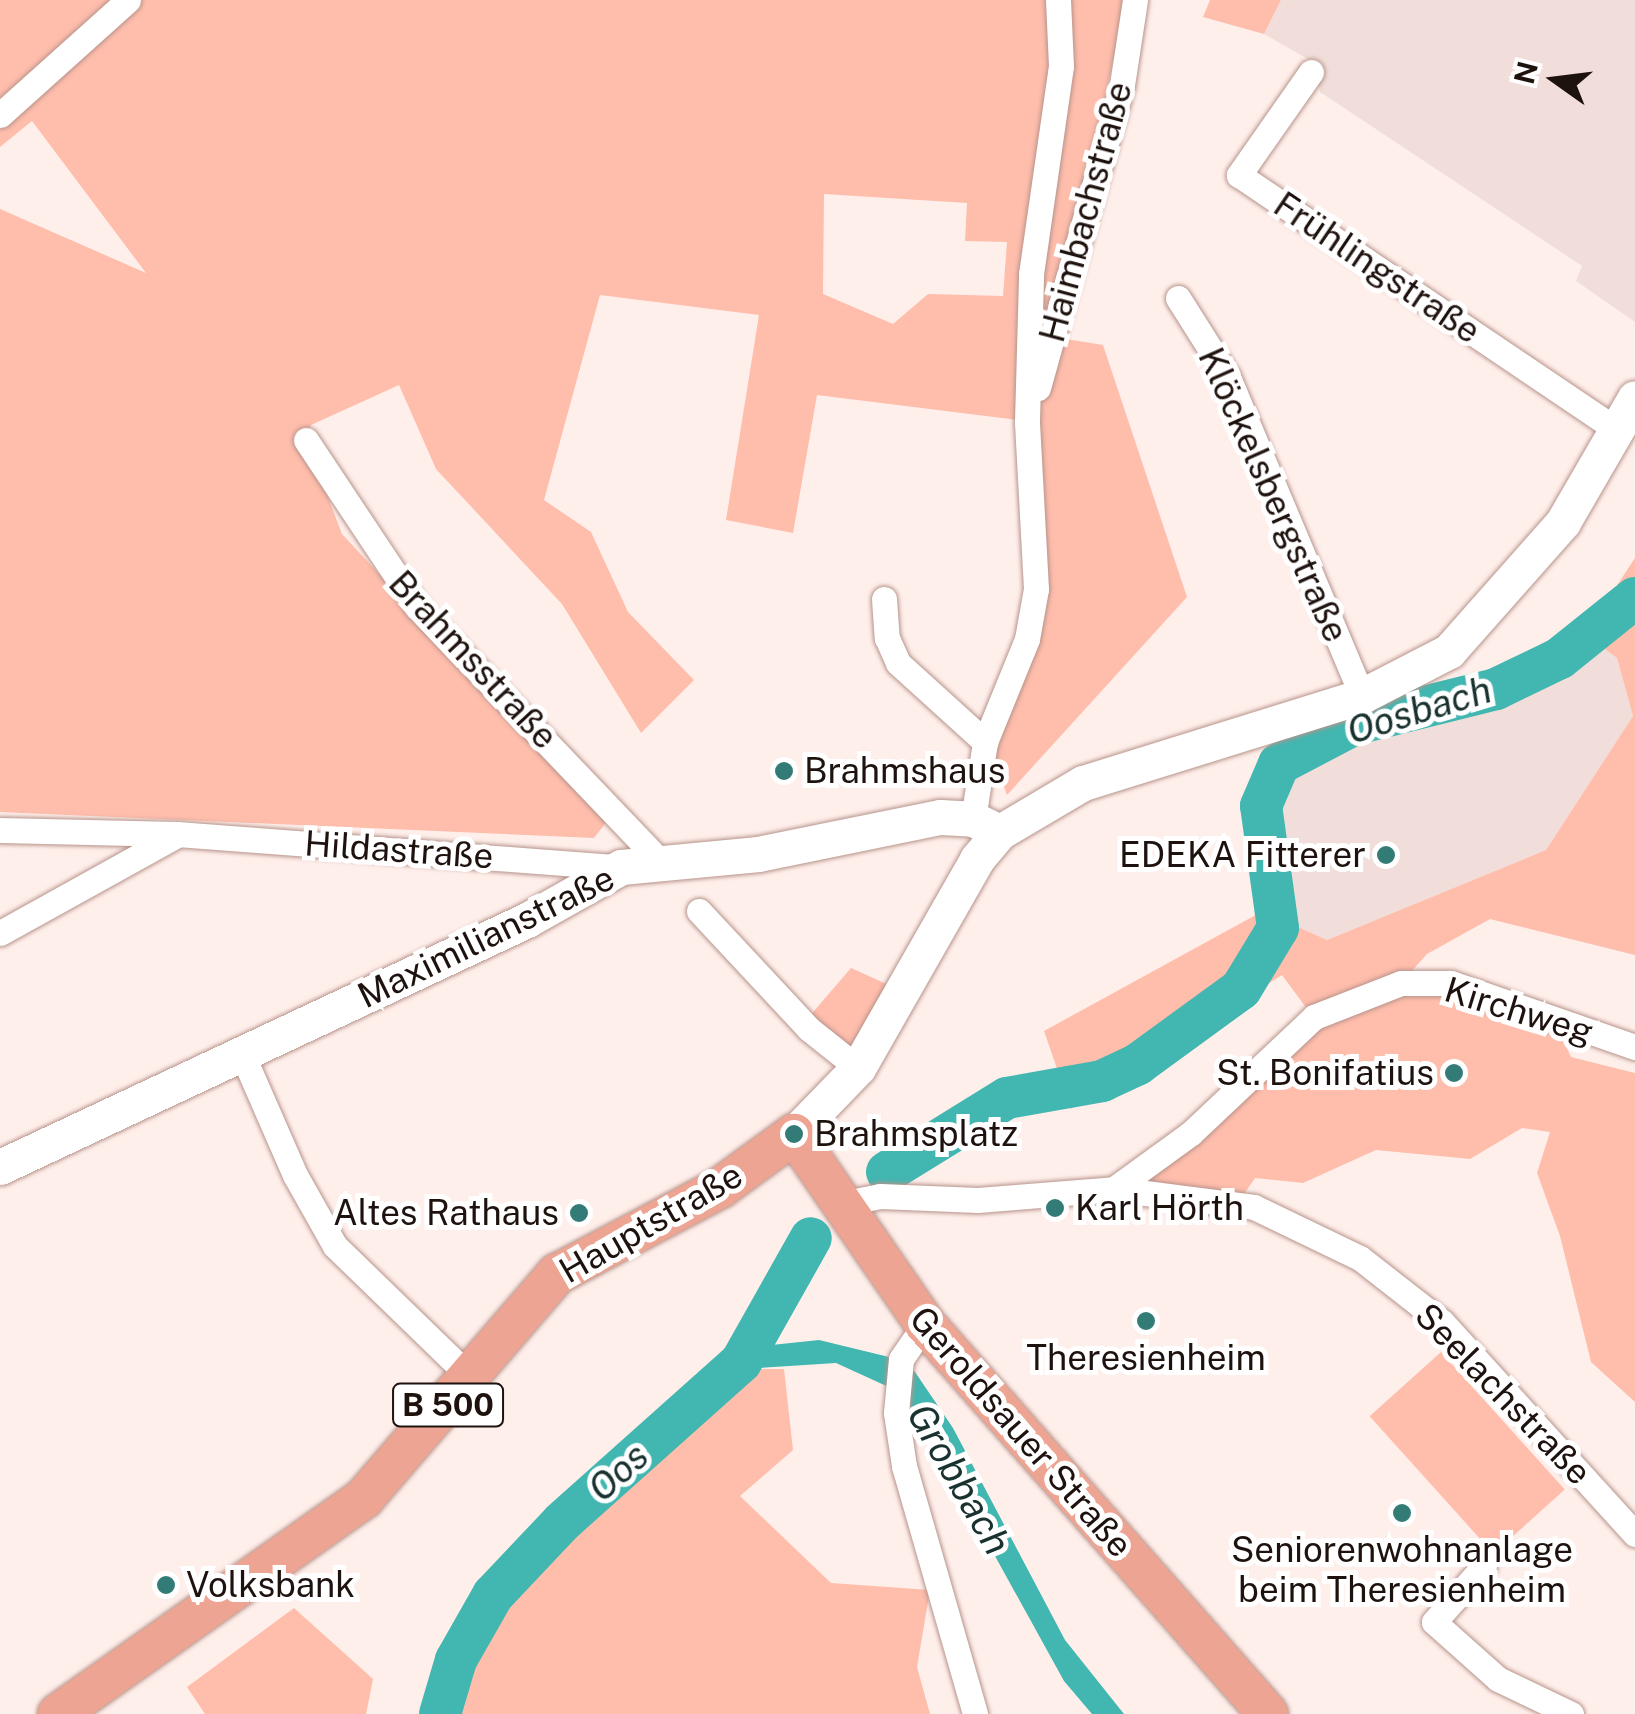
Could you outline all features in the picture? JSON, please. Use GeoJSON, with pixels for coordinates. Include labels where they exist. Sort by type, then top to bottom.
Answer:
{"type":"FeatureCollection","features":[{"type":"Feature","properties":{"kind":"main road"},"geometry":{"type":"LineString","coordinates":[[986,826],[1083,783],[1362,696],[1413,675],[1482,619],[1563,522],[1635,398]]}},
{"type":"Feature","properties":{"kind":"main road","name":"Maximilianstraße"},"geometry":{"type":"LineString","coordinates":[[0,1167],[527,920],[621,868],[758,854],[940,818],[986,826]]}},
{"type":"Feature","properties":{"kind":"main road","name":"Hauptstraße"},"geometry":{"type":"LineString","coordinates":[[58,1714],[364,1498],[472,1378],[557,1274],[720,1188],[794,1134],[858,1068],[978,859],[986,826]]}},
{"type":"Feature","properties":{"kind":"main road","name":"Geroldsauer Straße"},"geometry":{"type":"LineString","coordinates":[[794,1134],[925,1324],[1268,1714]]}},
{"type":"Feature","properties":{"kind":"street"},"geometry":{"type":"LineString","coordinates":[[0,116],[128,0]]}},
{"type":"Feature","properties":{"kind":"street","name":"Haimbachstraße"},"geometry":{"type":"LineString","coordinates":[[986,826],[986,742],[1027,638],[1036,588],[1027,421],[1031,274],[1061,66],[1058,0]]}},
{"type":"Feature","properties":{"kind":"street","name":"Haimbachstraße"},"geometry":{"type":"LineString","coordinates":[[1027,421],[1122,85],[1136,0]]}},
{"type":"Feature","properties":{"kind":"street","name":"Frühlingstraße"},"geometry":{"type":"LineString","coordinates":[[1311,72],[1239,175],[1619,431]]}},
{"type":"Feature","properties":{"kind":"street","name":"Klöckelsbergstraße"},"geometry":{"type":"LineString","coordinates":[[1178,298],[1228,377],[1362,696]]}},
{"type":"Feature","properties":{"kind":"street","name":"Brahmsstraße"},"geometry":{"type":"LineString","coordinates":[[306,440],[376,555],[416,607],[662,864]]}},
{"type":"Feature","properties":{"kind":"street"},"geometry":{"type":"LineString","coordinates":[[884,599],[887,638],[898,663],[986,742]]}},
{"type":"Feature","properties":{"kind":"street","name":"Hildastraße"},"geometry":{"type":"LineString","coordinates":[[0,830],[177,834],[621,868]]}},
{"type":"Feature","properties":{"kind":"street"},"geometry":{"type":"LineString","coordinates":[[0,933],[177,834]]}},
{"type":"Feature","properties":{"kind":"street"},"geometry":{"type":"LineString","coordinates":[[699,911],[808,1029],[858,1068]]}},
{"type":"Feature","properties":{"kind":"street","name":"Kirchweg"},"geometry":{"type":"LineString","coordinates":[[1114,1189],[1191,1134],[1276,1048],[1314,1017],[1401,982],[1451,983],[1635,1047]]}},
{"type":"Feature","properties":{"kind":"street"},"geometry":{"type":"LineString","coordinates":[[243,1056],[295,1175],[335,1246],[472,1378]]}},
{"type":"Feature","properties":{"kind":"street","name":"Seelachstraße"},"geometry":{"type":"LineString","coordinates":[[840,1204],[880,1196],[978,1200],[1114,1189],[1254,1207],[1360,1258],[1442,1322],[1635,1534]]}},
{"type":"Feature","properties":{"kind":"street"},"geometry":{"type":"LineString","coordinates":[[925,1324],[902,1359],[897,1395],[904,1466],[975,1714]]}},
{"type":"Feature","properties":{"kind":"street"},"geometry":{"type":"LineString","coordinates":[[1484,1566],[1434,1622],[1498,1679],[1571,1714]]}},
{"type":"Feature","properties":{"kind":"shaded area"},"geometry":{"type":"Polygon","coordinates":[[[0,0],[1126,0],[1054,337],[1103,345],[1187,597],[1007,795],[993,756],[1027,639],[1027,421],[817,395],[793,533],[726,520],[759,315],[600,295],[544,500],[591,532],[628,612],[694,680],[641,733],[562,604],[436,469],[399,385],[311,425],[306,440],[342,534],[608,820],[594,838],[0,812],[0,209],[146,273],[32,121],[0,147],[0,0]],[[824,194],[823,294],[893,324],[928,294],[1003,296],[1007,242],[965,241],[967,203],[824,194]]]}},
{"type":"Feature","properties":{"kind":"shaded area"},"geometry":{"type":"Polygon","coordinates":[[[1210,0],[1281,0],[1264,34],[1203,17],[1210,0]]]}},
{"type":"Feature","properties":{"kind":"shaded area"},"geometry":{"type":"Polygon","coordinates":[[[1281,0],[1635,0],[1635,322],[1576,281],[1582,266],[1320,92],[1315,63],[1264,34],[1281,0]]]}},
{"type":"Feature","properties":{"kind":"shaded area"},"geometry":{"type":"Polygon","coordinates":[[[1635,558],[1635,955],[1490,919],[1427,954],[1402,982],[1556,1025],[1571,1057],[1635,1073],[1635,1402],[1591,1362],[1560,1236],[1537,1173],[1550,1132],[1522,1128],[1470,1159],[1376,1150],[1303,1183],[1255,1178],[1238,1203],[1156,1193],[1145,1166],[1313,1017],[1282,975],[1071,1109],[1044,1031],[1263,911],[1327,940],[1546,850],[1633,716],[1617,658],[1585,634],[1635,558]]]}},
{"type":"Feature","properties":{"kind":"shaded area"},"geometry":{"type":"Polygon","coordinates":[[[1585,634],[1617,658],[1633,716],[1546,850],[1327,940],[1263,911],[1250,797],[1271,753],[1408,692],[1510,673],[1585,634]]]}},
{"type":"Feature","properties":{"kind":"shaded area"},"geometry":{"type":"Polygon","coordinates":[[[851,968],[891,986],[848,1052],[808,1018],[851,968]]]}},
{"type":"Feature","properties":{"kind":"shaded area"},"geometry":{"type":"Polygon","coordinates":[[[1441,1352],[1565,1489],[1493,1554],[1370,1416],[1441,1352]]]}},
{"type":"Feature","properties":{"kind":"shaded area"},"geometry":{"type":"Polygon","coordinates":[[[746,1369],[784,1369],[793,1450],[740,1496],[831,1583],[930,1590],[917,1667],[930,1714],[434,1714],[444,1662],[486,1587],[607,1463],[746,1369]]]}},
{"type":"Feature","properties":{"kind":"shaded area"},"geometry":{"type":"Polygon","coordinates":[[[294,1608],[373,1679],[366,1714],[205,1714],[187,1687],[294,1608]]]}},
{"type":"Feature","properties":{"kind":"water","name":"Grobbach"},"geometry":{"type":"Polygon","coordinates":[[[819,1340],[889,1357],[915,1372],[953,1428],[1065,1640],[1124,1714],[1092,1714],[1064,1681],[915,1411],[893,1389],[836,1363],[759,1368],[761,1346],[819,1340]]]}},
{"type":"Feature","properties":{"kind":"waterway","name":"Oosbach"},"geometry":{"type":"LineString","coordinates":[[887,1172],[1007,1098],[1102,1081],[1138,1064],[1241,989],[1278,928],[1261,806],[1279,764],[1355,724],[1496,689],[1560,658],[1635,598]]}},
{"type":"Feature","properties":{"kind":"waterway","name":"Oos"},"geometry":{"type":"LineString","coordinates":[[440,1714],[456,1660],[493,1595],[562,1522],[741,1362],[811,1238]]}},
{"type":"Feature","properties":{"kind":"place","name":"Brahmshaus"},"geometry":{"type":"Point","coordinates":[784,771]}},
{"type":"Feature","properties":{"kind":"place","name":"EDEKA Fitterer"},"geometry":{"type":"Point","coordinates":[1386,855]}},
{"type":"Feature","properties":{"kind":"place","name":"St. Bonifatius"},"geometry":{"type":"Point","coordinates":[1454,1073]}},
{"type":"Feature","properties":{"kind":"place","name":"Brahmsplatz"},"geometry":{"type":"Point","coordinates":[794,1134]}},
{"type":"Feature","properties":{"kind":"place","name":"Karl Hörth"},"geometry":{"type":"Point","coordinates":[1055,1208]}},
{"type":"Feature","properties":{"kind":"place","name":"Altes Rathaus"},"geometry":{"type":"Point","coordinates":[579,1213]}},
{"type":"Feature","properties":{"kind":"place","name":"Theresienheim"},"geometry":{"type":"Point","coordinates":[1146,1321]}},
{"type":"Feature","properties":{"kind":"place","name":"Seniorenwohnanlage beim Theresienheim"},"geometry":{"type":"Point","coordinates":[1402,1513]}},
{"type":"Feature","properties":{"kind":"place","name":"Volksbank"},"geometry":{"type":"Point","coordinates":[166,1585]}}]}
